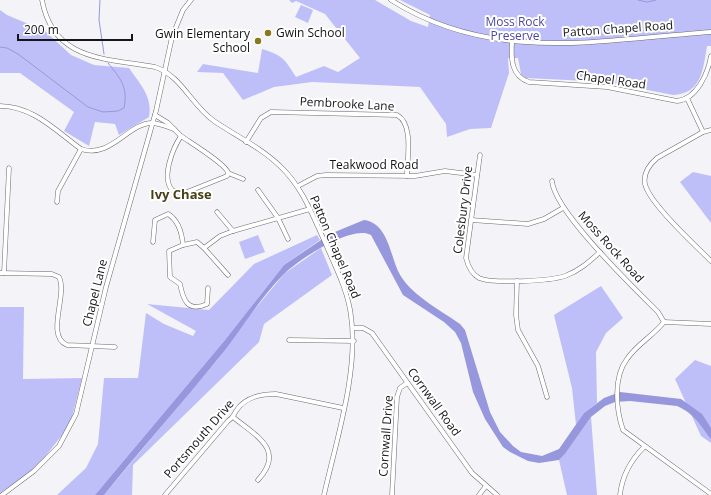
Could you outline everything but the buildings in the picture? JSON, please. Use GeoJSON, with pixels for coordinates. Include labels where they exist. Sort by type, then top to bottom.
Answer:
{"type":"FeatureCollection","features":[{"type":"Feature","properties":{"kind":"street"},"geometry":{"type":"LineString","coordinates":[[42,0],[46,17],[55,32],[73,49],[91,56],[154,66],[165,70],[172,37],[183,10],[191,0]]}},
{"type":"Feature","properties":{"kind":"street","name":"Patton Chapel Road"},"geometry":{"type":"LineString","coordinates":[[391,0],[425,18],[458,31],[512,42],[564,43],[711,32]]}},
{"type":"Feature","properties":{"kind":"street","name":"Chapel Road"},"geometry":{"type":"LineString","coordinates":[[512,42],[511,55],[514,72],[523,80],[529,82],[602,86],[677,101],[687,98]]}},
{"type":"Feature","properties":{"kind":"street"},"geometry":{"type":"LineString","coordinates":[[703,132],[687,98],[703,79],[711,56]]}},
{"type":"Feature","properties":{"kind":"street","name":"Chapel Lane"},"geometry":{"type":"LineString","coordinates":[[2,495],[34,471],[59,446],[76,414],[106,287],[153,123],[165,70]]}},
{"type":"Feature","properties":{"kind":"street","name":"Patton Chapel Road"},"geometry":{"type":"LineString","coordinates":[[165,70],[186,88],[205,113],[276,162],[298,186],[322,236],[348,299],[354,341],[352,362],[324,495]]}},
{"type":"Feature","properties":{"kind":"street"},"geometry":{"type":"LineString","coordinates":[[0,106],[15,107],[29,112],[81,149],[98,151],[144,125],[153,123],[174,129]]}},
{"type":"Feature","properties":{"kind":"street","name":"Pembrooke Lane"},"geometry":{"type":"LineString","coordinates":[[246,142],[261,118],[271,112],[397,115],[404,119],[408,130],[407,176]]}},
{"type":"Feature","properties":{"kind":"street"},"geometry":{"type":"LineString","coordinates":[[155,115],[168,123],[196,148],[222,164],[228,174],[243,179]]}},
{"type":"Feature","properties":{"kind":"street"},"geometry":{"type":"LineString","coordinates":[[711,130],[703,132],[657,158],[651,163],[646,173],[644,182],[650,197],[711,261]]}},
{"type":"Feature","properties":{"kind":"street"},"geometry":{"type":"LineString","coordinates":[[181,136],[170,155],[169,181],[172,190],[178,194],[187,193],[223,178],[228,174]]}},
{"type":"Feature","properties":{"kind":"street"},"geometry":{"type":"LineString","coordinates":[[57,202],[58,191],[81,149]]}},
{"type":"Feature","properties":{"kind":"street","name":"Colesbury Drive"},"geometry":{"type":"LineString","coordinates":[[480,155],[466,258],[470,269],[476,276],[484,279],[517,281],[549,280],[565,276],[581,269],[600,252]]}},
{"type":"Feature","properties":{"kind":"street"},"geometry":{"type":"LineString","coordinates":[[9,168],[2,273],[52,274],[59,277],[61,285],[58,338],[67,345],[115,347]]}},
{"type":"Feature","properties":{"kind":"street","name":"Teakwood Road"},"geometry":{"type":"LineString","coordinates":[[298,186],[317,176],[421,176],[444,171],[477,175]]}},
{"type":"Feature","properties":{"kind":"street","name":"Moss Rock Road"},"geometry":{"type":"LineString","coordinates":[[552,181],[554,193],[563,208],[600,252],[658,312],[664,322]]}},
{"type":"Feature","properties":{"kind":"street"},"geometry":{"type":"LineString","coordinates":[[258,190],[278,218],[288,239]]}},
{"type":"Feature","properties":{"kind":"street"},"geometry":{"type":"LineString","coordinates":[[471,220],[528,224],[544,219],[563,208]]}},
{"type":"Feature","properties":{"kind":"street"},"geometry":{"type":"LineString","coordinates":[[204,248],[220,236],[233,231],[310,209]]}},
{"type":"Feature","properties":{"kind":"street"},"geometry":{"type":"LineString","coordinates":[[218,212],[233,231]]}},
{"type":"Feature","properties":{"kind":"street"},"geometry":{"type":"LineString","coordinates":[[153,242],[155,220],[168,214],[177,225],[183,238],[183,245]]}},
{"type":"Feature","properties":{"kind":"street"},"geometry":{"type":"LineString","coordinates":[[208,288],[207,304],[192,306],[186,303],[183,299],[180,284],[170,277],[169,251],[183,245],[197,242],[228,275]]}},
{"type":"Feature","properties":{"kind":"street"},"geometry":{"type":"LineString","coordinates":[[517,281],[516,315],[518,330],[538,366],[547,397]]}},
{"type":"Feature","properties":{"kind":"street"},"geometry":{"type":"LineString","coordinates":[[711,324],[664,322],[626,359],[621,369],[618,407],[623,430],[706,493],[711,494]]}},
{"type":"Feature","properties":{"kind":"street","name":"Cornwall Road"},"geometry":{"type":"LineString","coordinates":[[353,328],[363,328],[372,332],[472,473],[497,495]]}},
{"type":"Feature","properties":{"kind":"street"},"geometry":{"type":"LineString","coordinates":[[289,340],[354,341]]}},
{"type":"Feature","properties":{"kind":"street","name":"Cornwall Drive"},"geometry":{"type":"LineString","coordinates":[[392,495],[396,397],[400,388],[407,383]]}},
{"type":"Feature","properties":{"kind":"street","name":"Portsmouth Drive"},"geometry":{"type":"LineString","coordinates":[[165,495],[233,417],[244,402],[253,397],[264,394],[276,394],[343,408]]}},
{"type":"Feature","properties":{"kind":"street"},"geometry":{"type":"LineString","coordinates":[[233,417],[268,447],[270,461],[267,471],[258,480]]}},
{"type":"Feature","properties":{"kind":"street"},"geometry":{"type":"LineString","coordinates":[[620,495],[626,471],[644,447]]}},
{"type":"Feature","properties":{"kind":"street"},"geometry":{"type":"LineString","coordinates":[[480,495],[486,486]]}},
{"type":"Feature","properties":{"kind":"green space","name":"Moss Rock Preserve"},"geometry":{"type":"Polygon","coordinates":[[[289,0],[375,0],[411,21],[428,27],[430,15],[400,0],[711,0],[711,46],[707,46],[702,71],[695,85],[683,94],[673,95],[607,82],[526,78],[521,74],[518,58],[508,58],[509,73],[491,128],[470,129],[447,137],[446,124],[420,87],[312,82],[274,87],[243,100],[223,73],[197,72],[203,64],[258,73],[262,49],[274,53],[282,58],[296,77],[324,66],[338,72],[360,58],[325,14],[296,1],[292,3],[289,0]]]}},
{"type":"Feature","properties":{"kind":"green space"},"geometry":{"type":"Polygon","coordinates":[[[301,5],[313,10],[308,23],[295,17],[301,5]]]}},
{"type":"Feature","properties":{"kind":"green space"},"geometry":{"type":"Polygon","coordinates":[[[0,10],[7,15],[45,31],[71,55],[94,65],[129,68],[145,91],[149,103],[149,117],[119,135],[115,124],[95,122],[89,146],[64,131],[74,112],[20,73],[0,73],[0,10]]]}},
{"type":"Feature","properties":{"kind":"green space"},"geometry":{"type":"Polygon","coordinates":[[[693,172],[711,176],[711,223],[680,182],[693,172]]]}},
{"type":"Feature","properties":{"kind":"green space"},"geometry":{"type":"Polygon","coordinates":[[[258,235],[265,252],[245,259],[239,242],[258,235]]]}},
{"type":"Feature","properties":{"kind":"green space"},"geometry":{"type":"Polygon","coordinates":[[[317,235],[320,240],[284,265],[225,340],[95,495],[57,495],[86,468],[98,444],[104,378],[138,378],[146,313],[164,324],[193,336],[196,331],[147,304],[209,310],[254,264],[317,235]]]}},
{"type":"Feature","properties":{"kind":"green space"},"geometry":{"type":"Polygon","coordinates":[[[321,248],[332,275],[264,324],[259,342],[133,465],[132,495],[104,495],[218,359],[244,322],[285,273],[321,248]]]}},
{"type":"Feature","properties":{"kind":"green space"},"geometry":{"type":"Polygon","coordinates":[[[601,286],[623,318],[606,333],[596,352],[597,403],[584,413],[576,425],[572,388],[554,315],[601,286]]]}},
{"type":"Feature","properties":{"kind":"green space"},"geometry":{"type":"Polygon","coordinates":[[[0,307],[24,307],[23,379],[82,378],[70,425],[36,468],[0,493],[0,307]]]}},
{"type":"Feature","properties":{"kind":"green space"},"geometry":{"type":"Polygon","coordinates":[[[695,360],[711,366],[711,443],[701,436],[675,379],[695,360]]]}},
{"type":"Feature","properties":{"kind":"green space"},"geometry":{"type":"Polygon","coordinates":[[[591,417],[597,495],[567,495],[559,460],[565,454],[591,417]]]}},
{"type":"Feature","properties":{"kind":"shaded area"},"geometry":{"type":"Polygon","coordinates":[[[364,220],[372,222],[383,233],[398,271],[409,287],[460,324],[465,330],[490,412],[500,432],[521,452],[542,456],[559,449],[584,413],[604,398],[620,392],[681,399],[702,414],[711,428],[711,439],[693,416],[677,406],[630,401],[615,402],[605,406],[591,417],[565,454],[559,460],[539,463],[528,461],[510,452],[503,447],[485,419],[473,392],[461,343],[455,332],[444,322],[403,295],[371,235],[362,233],[351,234],[326,245],[301,260],[284,274],[257,305],[217,360],[104,495],[95,495],[225,340],[284,265],[330,234],[364,220]]]}},
{"type":"Feature","properties":{"kind":"waterway"},"geometry":{"type":"LineString","coordinates":[[100,0],[99,20],[104,54]]}},
{"type":"Feature","properties":{"kind":"waterway"},"geometry":{"type":"LineString","coordinates":[[638,0],[647,2],[656,0]]}},
{"type":"Feature","properties":{"kind":"waterway"},"geometry":{"type":"LineString","coordinates":[[0,47],[7,48],[18,54],[88,107],[103,112],[118,111],[124,108],[125,101],[124,89],[120,79],[108,63]]}},
{"type":"Feature","properties":{"kind":"place","name":"Gwin School"},"geometry":{"type":"Point","coordinates":[268,33]}},
{"type":"Feature","properties":{"kind":"place","name":"Gwin Elementary School"},"geometry":{"type":"Point","coordinates":[258,41]}},
{"type":"Feature","properties":{"kind":"district","name":"Ivy Chase"},"geometry":{"type":"Point","coordinates":[181,194]}}]}
